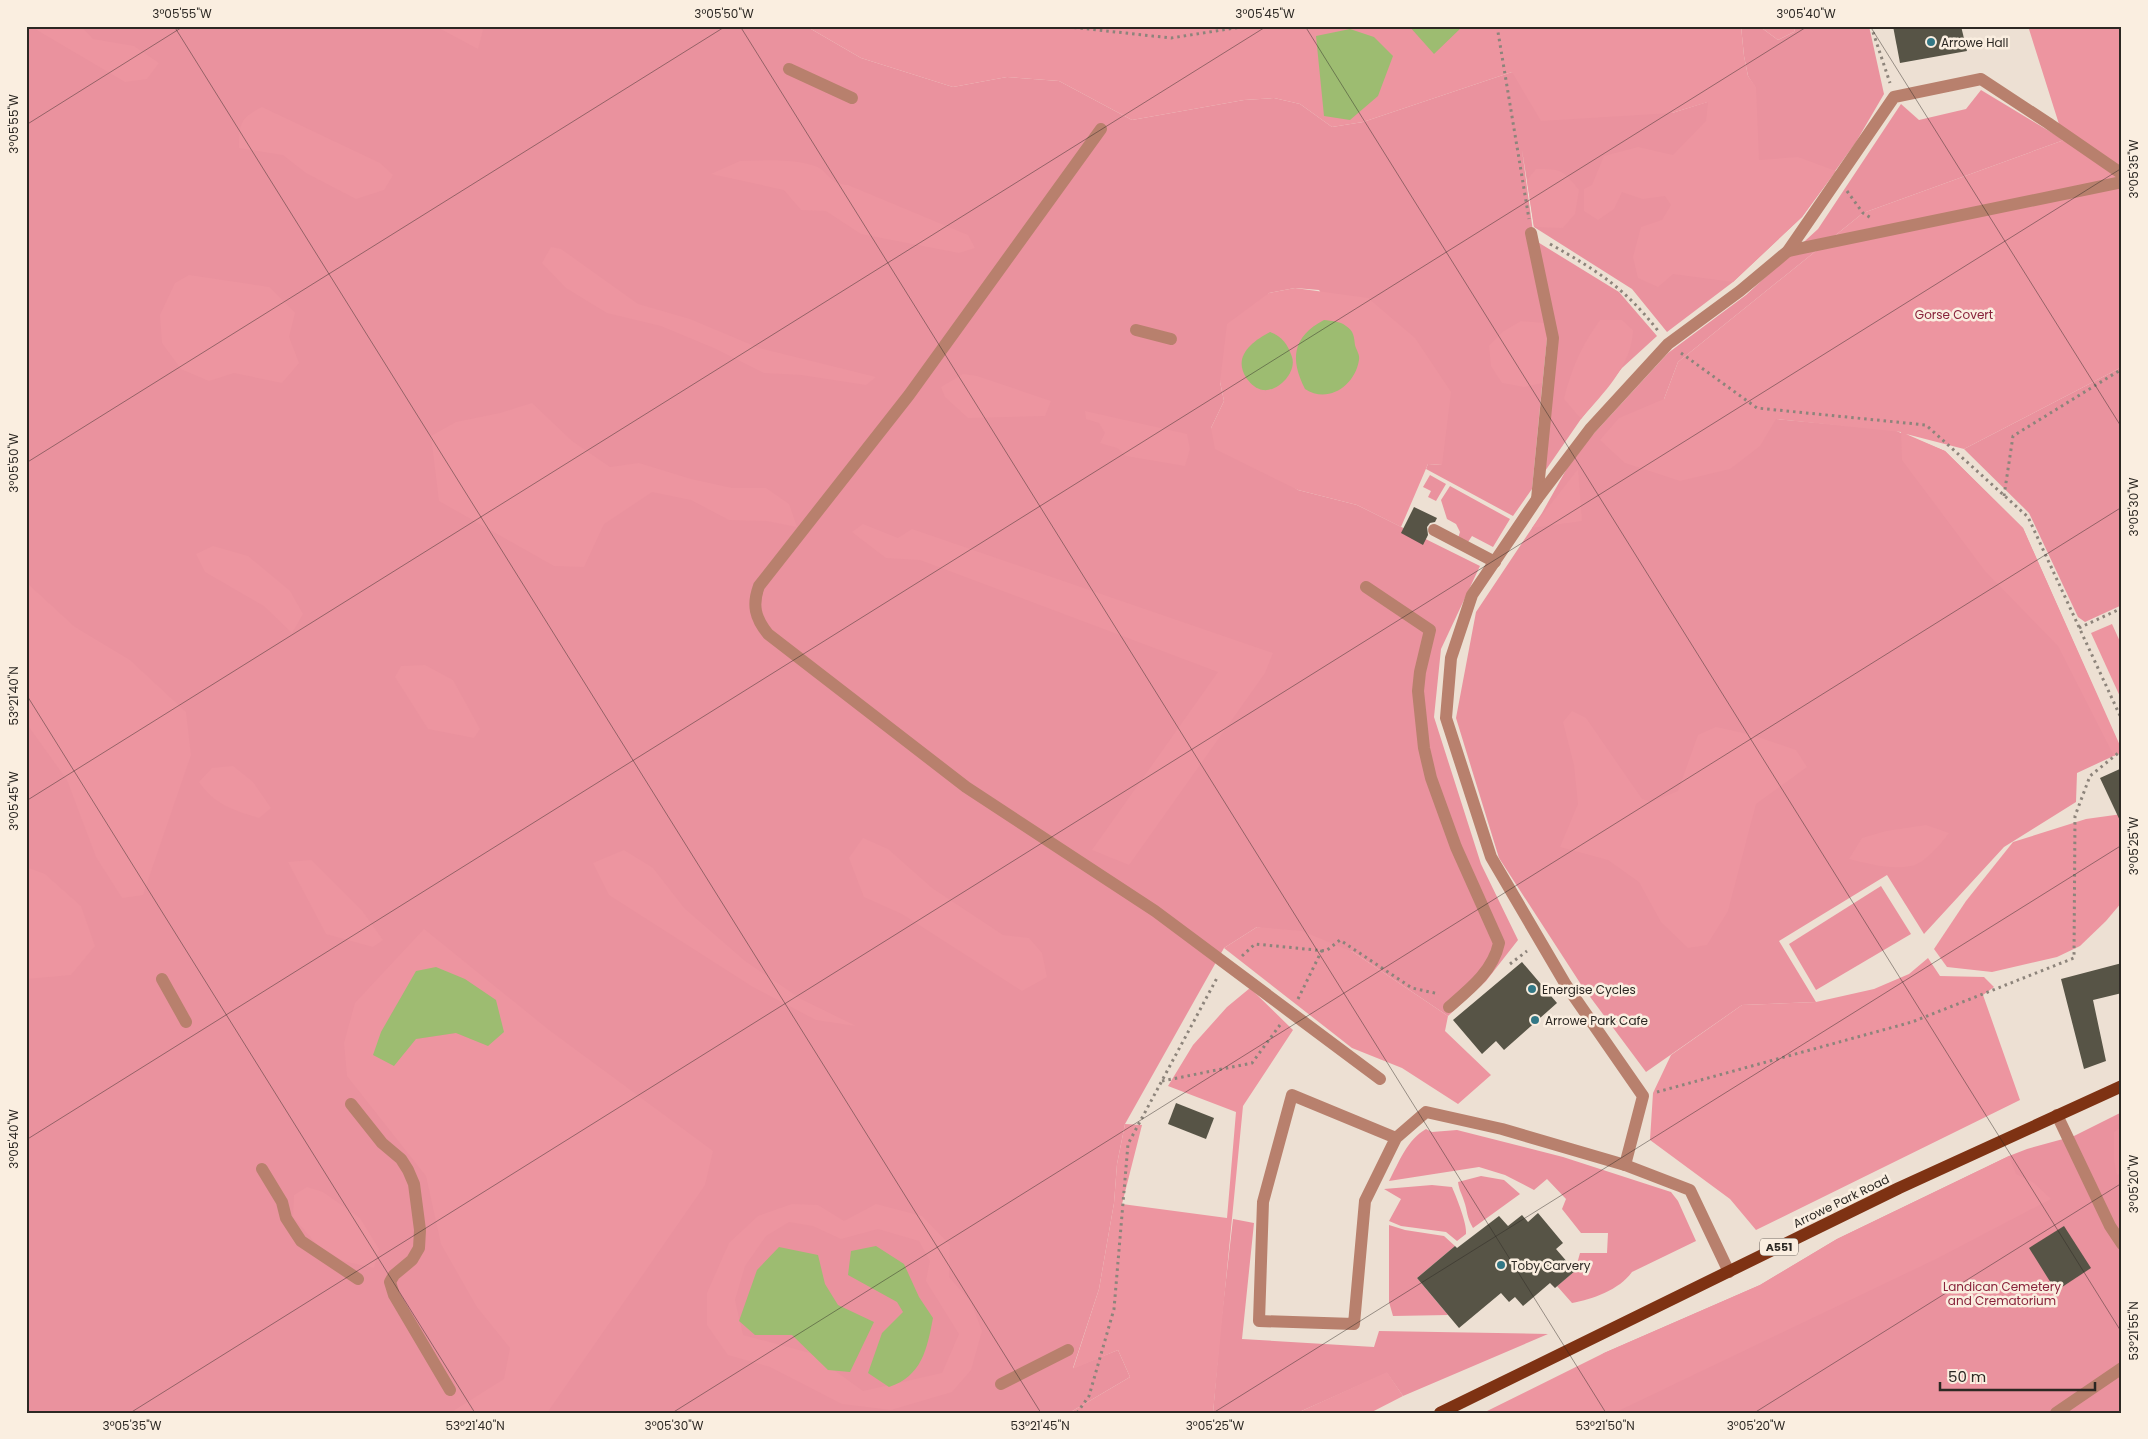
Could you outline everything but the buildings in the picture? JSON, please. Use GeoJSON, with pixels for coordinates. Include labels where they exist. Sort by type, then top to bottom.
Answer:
{"type":"FeatureCollection","features":[{"type":"Feature","properties":{"kind":"main road","name":"Arrowe Park Road"},"geometry":{"type":"LineString","coordinates":[[1440,1413],[1899,1188],[2122,1086]]}},
{"type":"Feature","properties":{"kind":"lane"},"geometry":{"type":"LineString","coordinates":[[789,69],[852,98]]}},
{"type":"Feature","properties":{"kind":"lane"},"geometry":{"type":"LineString","coordinates":[[1624,1165],[1643,1096],[1566,985],[1491,857],[1446,718],[1451,658],[1472,596],[1537,498],[1590,428],[1668,344],[1788,251],[1894,97],[1981,79],[2122,174]]}},
{"type":"Feature","properties":{"kind":"lane"},"geometry":{"type":"LineString","coordinates":[[1100,129],[909,395],[759,586],[755,598],[755,608],[759,622],[768,634],[966,787],[1154,911],[1380,1079]]}},
{"type":"Feature","properties":{"kind":"lane"},"geometry":{"type":"LineString","coordinates":[[1788,251],[2122,182]]}},
{"type":"Feature","properties":{"kind":"lane"},"geometry":{"type":"LineString","coordinates":[[1531,233],[1553,338],[1537,498]]}},
{"type":"Feature","properties":{"kind":"lane"},"geometry":{"type":"LineString","coordinates":[[1136,330],[1171,339]]}},
{"type":"Feature","properties":{"kind":"lane"},"geometry":{"type":"LineString","coordinates":[[1434,530],[1495,562]]}},
{"type":"Feature","properties":{"kind":"lane"},"geometry":{"type":"LineString","coordinates":[[1366,587],[1430,630],[1420,672],[1418,691],[1424,748],[1431,778],[1456,847],[1499,942],[1496,957],[1485,973],[1454,1003]]}},
{"type":"Feature","properties":{"kind":"lane"},"geometry":{"type":"LineString","coordinates":[[162,979],[186,1022]]}},
{"type":"Feature","properties":{"kind":"lane"},"geometry":{"type":"LineString","coordinates":[[1396,1138],[1292,1096],[1263,1202],[1259,1321],[1354,1324],[1365,1200],[1396,1138],[1426,1112],[1502,1129],[1624,1165],[1690,1190],[1729,1272]]}},
{"type":"Feature","properties":{"kind":"lane"},"geometry":{"type":"LineString","coordinates":[[351,1104],[382,1143],[401,1159],[414,1184],[420,1230],[419,1248],[412,1260],[394,1274],[390,1282],[394,1295],[450,1390]]}},
{"type":"Feature","properties":{"kind":"lane"},"geometry":{"type":"LineString","coordinates":[[2057,1115],[2110,1226],[2122,1244]]}},
{"type":"Feature","properties":{"kind":"lane"},"geometry":{"type":"LineString","coordinates":[[262,1169],[282,1202],[286,1218],[301,1241],[358,1279]]}},
{"type":"Feature","properties":{"kind":"lane"},"geometry":{"type":"LineString","coordinates":[[1001,1384],[1068,1350]]}},
{"type":"Feature","properties":{"kind":"lane"},"geometry":{"type":"LineString","coordinates":[[2056,1413],[2122,1368]]}},
{"type":"Feature","properties":{"kind":"path"},"geometry":{"type":"LineString","coordinates":[[1061,26],[1171,38],[1248,26]]}},
{"type":"Feature","properties":{"kind":"path"},"geometry":{"type":"LineString","coordinates":[[1497,26],[1531,233],[1588,265],[1618,286],[1642,310],[1668,344],[1757,408],[1926,425],[2028,517],[2122,720]]}},
{"type":"Feature","properties":{"kind":"path"},"geometry":{"type":"LineString","coordinates":[[1872,26],[1894,97]]}},
{"type":"Feature","properties":{"kind":"path"},"geometry":{"type":"LineString","coordinates":[[1838,179],[1864,213],[1891,230]]}},
{"type":"Feature","properties":{"kind":"path"},"geometry":{"type":"LineString","coordinates":[[2004,496],[2012,436],[2122,369]]}},
{"type":"Feature","properties":{"kind":"path"},"geometry":{"type":"LineString","coordinates":[[2079,628],[2122,608]]}},
{"type":"Feature","properties":{"kind":"path"},"geometry":{"type":"LineString","coordinates":[[1643,1096],[1912,1022],[2074,958],[2075,816],[2090,776],[2122,750]]}},
{"type":"Feature","properties":{"kind":"path"},"geometry":{"type":"LineString","coordinates":[[1077,1413],[1089,1396],[1114,1309],[1128,1144],[1216,980],[1255,944],[1326,951],[1340,940],[1412,988],[1454,1003]]}},
{"type":"Feature","properties":{"kind":"path"},"geometry":{"type":"LineString","coordinates":[[1503,970],[1540,940]]}},
{"type":"Feature","properties":{"kind":"path"},"geometry":{"type":"LineString","coordinates":[[1162,1082],[1252,1062],[1290,1012],[1322,950]]}},
{"type":"Feature","properties":{"kind":"green space"},"geometry":{"type":"Polygon","coordinates":[[[26,26],[791,26],[811,29],[861,58],[953,87],[1007,77],[1059,81],[1132,120],[1244,100],[1274,98],[1300,104],[1332,127],[1363,122],[1512,72],[1672,113],[1755,87],[1748,76],[1741,26],[1759,26],[1778,40],[1794,32],[1796,26],[1869,26],[1884,94],[1856,142],[1802,217],[1733,282],[1667,332],[1632,289],[1534,227],[1522,150],[1547,336],[1532,489],[1513,516],[1426,469],[1428,464],[1442,465],[1319,290],[1295,288],[1269,293],[1220,382],[1224,401],[1211,428],[1298,490],[1357,505],[1480,566],[1441,649],[1434,717],[1481,864],[1518,940],[1486,981],[1448,1016],[1353,952],[1257,927],[1224,948],[1125,1124],[1117,1164],[1114,1203],[1099,1289],[1073,1368],[1118,1350],[1130,1377],[1069,1413],[26,1413],[26,26]]]}},
{"type":"Feature","properties":{"kind":"green space"},"geometry":{"type":"Polygon","coordinates":[[[30,26],[81,26],[93,39],[134,46],[159,63],[147,79],[125,82],[30,26]]]}},
{"type":"Feature","properties":{"kind":"green space"},"geometry":{"type":"Polygon","coordinates":[[[435,26],[484,26],[478,49],[435,26]]]}},
{"type":"Feature","properties":{"kind":"green space"},"geometry":{"type":"Polygon","coordinates":[[[791,26],[1741,26],[1748,76],[1756,87],[1759,160],[1798,157],[1836,171],[1802,217],[1733,282],[1673,274],[1658,287],[1638,278],[1633,257],[1641,227],[1662,220],[1671,205],[1665,196],[1643,199],[1622,192],[1614,209],[1598,220],[1584,211],[1584,189],[1592,185],[1604,156],[1638,147],[1673,155],[1706,121],[1708,102],[1672,113],[1541,121],[1512,72],[1363,122],[1332,127],[1300,104],[1274,98],[1244,100],[1132,120],[1059,81],[1007,77],[953,87],[861,58],[811,29],[791,26]]]}},
{"type":"Feature","properties":{"kind":"green space"},"geometry":{"type":"Polygon","coordinates":[[[1759,26],[1796,26],[1794,32],[1778,40],[1759,26]]]}},
{"type":"Feature","properties":{"kind":"green space","name":"Gorse Covert"},"geometry":{"type":"Polygon","coordinates":[[[2028,26],[2122,26],[2122,367],[1964,449],[1906,434],[1945,451],[2023,528],[2122,750],[2122,752],[2114,756],[2058,646],[1985,571],[1902,460],[1901,432],[1776,419],[1760,446],[1730,469],[1680,481],[1625,463],[1600,440],[1619,418],[1664,399],[1678,362],[1863,213],[2064,140],[2028,26]]]}},
{"type":"Feature","properties":{"kind":"green space"},"geometry":{"type":"Polygon","coordinates":[[[1981,90],[2064,140],[1863,213],[1678,362],[1664,399],[1776,419],[1894,430],[1945,451],[2023,528],[2122,752],[2077,773],[2076,802],[2004,847],[1924,934],[1887,875],[1779,941],[1816,1002],[1742,1005],[1646,1072],[1582,986],[1499,858],[1456,718],[1476,612],[1542,513],[1575,454],[1668,353],[1746,295],[1818,229],[1901,104],[1919,120],[1966,109],[1981,90]]]}},
{"type":"Feature","properties":{"kind":"green space"},"geometry":{"type":"Polygon","coordinates":[[[262,107],[380,163],[393,175],[384,190],[356,199],[306,173],[283,155],[239,148],[240,127],[242,123],[245,118],[262,107]]]}},
{"type":"Feature","properties":{"kind":"green space"},"geometry":{"type":"Polygon","coordinates":[[[740,161],[787,161],[815,166],[836,182],[848,185],[968,235],[975,248],[959,253],[861,234],[826,211],[801,210],[784,190],[711,174],[740,161]]]}},
{"type":"Feature","properties":{"kind":"green space"},"geometry":{"type":"Polygon","coordinates":[[[1536,169],[1557,170],[1569,178],[1579,190],[1575,214],[1563,228],[1534,227],[1527,180],[1536,169]]]}},
{"type":"Feature","properties":{"kind":"green space"},"geometry":{"type":"Polygon","coordinates":[[[1536,241],[1619,292],[1657,336],[1622,368],[1581,419],[1543,474],[1555,338],[1536,241]]]}},
{"type":"Feature","properties":{"kind":"green space"},"geometry":{"type":"Polygon","coordinates":[[[551,247],[561,249],[638,304],[690,319],[759,348],[876,377],[866,385],[801,375],[764,373],[716,349],[661,326],[607,313],[566,288],[542,263],[551,247]]]}},
{"type":"Feature","properties":{"kind":"green space"},"geometry":{"type":"Polygon","coordinates":[[[189,275],[269,287],[295,313],[289,337],[299,363],[282,383],[234,373],[209,381],[181,369],[162,343],[160,315],[175,283],[189,275]]]}},
{"type":"Feature","properties":{"kind":"green space"},"geometry":{"type":"Polygon","coordinates":[[[1295,288],[1368,298],[1415,338],[1451,392],[1442,465],[1428,464],[1401,527],[1357,505],[1298,490],[1215,449],[1211,428],[1224,401],[1220,382],[1227,324],[1269,293],[1295,288]]]}},
{"type":"Feature","properties":{"kind":"green space"},"geometry":{"type":"Polygon","coordinates":[[[1600,320],[1622,320],[1633,330],[1631,343],[1628,355],[1615,378],[1581,419],[1564,399],[1578,358],[1587,339],[1600,320]]]}},
{"type":"Feature","properties":{"kind":"green space"},"geometry":{"type":"Polygon","coordinates":[[[1521,321],[1545,323],[1547,336],[1542,383],[1524,387],[1502,383],[1491,366],[1489,346],[1504,331],[1521,321]]]}},
{"type":"Feature","properties":{"kind":"green space"},"geometry":{"type":"Polygon","coordinates":[[[2122,367],[2122,605],[2085,622],[2078,617],[2029,513],[1964,449],[2122,367]]]}},
{"type":"Feature","properties":{"kind":"green space"},"geometry":{"type":"Polygon","coordinates":[[[963,374],[977,376],[1051,401],[1045,416],[968,418],[945,397],[941,387],[963,374]]]}},
{"type":"Feature","properties":{"kind":"green space"},"geometry":{"type":"Polygon","coordinates":[[[532,403],[572,441],[610,467],[639,463],[691,479],[732,488],[766,488],[789,504],[797,527],[767,521],[729,520],[691,500],[652,492],[604,524],[584,567],[554,566],[439,501],[431,436],[456,422],[500,413],[532,403]]]}},
{"type":"Feature","properties":{"kind":"green space"},"geometry":{"type":"Polygon","coordinates":[[[1085,411],[1187,434],[1190,449],[1185,466],[1126,456],[1117,448],[1100,443],[1105,433],[1099,423],[1086,419],[1085,411]]]}},
{"type":"Feature","properties":{"kind":"green space"},"geometry":{"type":"Polygon","coordinates":[[[1578,469],[1582,521],[1532,528],[1578,469]]]}},
{"type":"Feature","properties":{"kind":"green space"},"geometry":{"type":"Polygon","coordinates":[[[1430,475],[1446,484],[1436,501],[1428,497],[1431,491],[1423,487],[1430,475]]]}},
{"type":"Feature","properties":{"kind":"green space"},"geometry":{"type":"Polygon","coordinates":[[[1450,486],[1510,519],[1493,547],[1472,536],[1468,542],[1458,538],[1460,532],[1456,524],[1447,519],[1441,500],[1450,486]]]}},
{"type":"Feature","properties":{"kind":"green space"},"geometry":{"type":"Polygon","coordinates":[[[863,524],[898,538],[912,529],[1273,653],[1265,673],[1129,865],[1092,850],[1218,672],[920,560],[886,558],[852,532],[863,524]]]}},
{"type":"Feature","properties":{"kind":"green space"},"geometry":{"type":"Polygon","coordinates":[[[213,546],[248,556],[290,591],[303,614],[292,633],[264,606],[205,572],[196,554],[213,546]]]}},
{"type":"Feature","properties":{"kind":"green space"},"geometry":{"type":"Polygon","coordinates":[[[26,582],[75,627],[130,660],[186,712],[191,755],[143,895],[122,898],[96,857],[67,780],[26,723],[26,582]]]}},
{"type":"Feature","properties":{"kind":"green space"},"geometry":{"type":"Polygon","coordinates":[[[2112,624],[2122,646],[2122,701],[2091,633],[2112,624]]]}},
{"type":"Feature","properties":{"kind":"green space"},"geometry":{"type":"Polygon","coordinates":[[[425,665],[453,680],[480,729],[474,738],[428,729],[395,677],[401,666],[425,665]]]}},
{"type":"Feature","properties":{"kind":"green space"},"geometry":{"type":"Polygon","coordinates":[[[1572,711],[1586,718],[1642,799],[1651,802],[1678,791],[1698,735],[1716,727],[1752,735],[1796,750],[1807,767],[1756,804],[1728,911],[1707,945],[1688,948],[1661,922],[1639,882],[1608,860],[1560,847],[1578,804],[1574,765],[1563,722],[1572,711]]]}},
{"type":"Feature","properties":{"kind":"green space"},"geometry":{"type":"Polygon","coordinates":[[[233,766],[253,782],[271,808],[259,818],[225,806],[211,796],[199,782],[212,768],[233,766]]]}},
{"type":"Feature","properties":{"kind":"green space"},"geometry":{"type":"Polygon","coordinates":[[[2122,814],[2122,902],[2106,921],[2080,946],[2057,957],[1992,972],[1947,967],[1934,949],[1966,901],[2013,842],[2086,819],[2122,814]]]}},
{"type":"Feature","properties":{"kind":"green space"},"geometry":{"type":"Polygon","coordinates":[[[1926,825],[1949,833],[1932,853],[1916,864],[1903,867],[1888,867],[1849,859],[1862,838],[1886,831],[1926,825]]]}},
{"type":"Feature","properties":{"kind":"green space"},"geometry":{"type":"Polygon","coordinates":[[[863,838],[888,849],[932,888],[1003,935],[1029,938],[1042,953],[1047,977],[1022,991],[902,914],[864,897],[849,858],[863,838]]]}},
{"type":"Feature","properties":{"kind":"green space"},"geometry":{"type":"Polygon","coordinates":[[[624,850],[653,868],[684,908],[745,961],[801,999],[856,1026],[816,1020],[753,987],[609,895],[593,863],[624,850]]]}},
{"type":"Feature","properties":{"kind":"green space"},"geometry":{"type":"Polygon","coordinates":[[[311,860],[363,912],[383,940],[373,947],[326,934],[288,862],[311,860]]]}},
{"type":"Feature","properties":{"kind":"green space"},"geometry":{"type":"Polygon","coordinates":[[[26,867],[45,874],[81,906],[95,946],[71,975],[26,979],[26,867]]]}},
{"type":"Feature","properties":{"kind":"green space"},"geometry":{"type":"Polygon","coordinates":[[[1881,886],[1911,934],[1816,990],[1789,944],[1881,886]]]}},
{"type":"Feature","properties":{"kind":"green space"},"geometry":{"type":"Polygon","coordinates":[[[1257,927],[1302,931],[1353,952],[1448,1016],[1445,1031],[1491,1075],[1458,1104],[1402,1068],[1352,1048],[1224,948],[1257,927]]]}},
{"type":"Feature","properties":{"kind":"green space"},"geometry":{"type":"Polygon","coordinates":[[[424,929],[549,1030],[713,1151],[705,1185],[547,1413],[450,1413],[504,1379],[510,1348],[477,1307],[441,1244],[426,1176],[347,1076],[344,1043],[355,1003],[424,929]],[[397,1004],[381,1032],[416,1039],[456,1033],[489,1046],[397,1004]]]}},
{"type":"Feature","properties":{"kind":"green space"},"geometry":{"type":"Polygon","coordinates":[[[1928,958],[1940,976],[1984,977],[1994,987],[1983,995],[2020,1100],[1756,1230],[1730,1199],[1650,1140],[1653,1093],[1671,1055],[1742,1005],[1816,1002],[1874,989],[1909,974],[1928,958]]]}},
{"type":"Feature","properties":{"kind":"green space"},"geometry":{"type":"Polygon","coordinates":[[[1250,988],[1293,1030],[1243,1106],[1213,1413],[1069,1413],[1130,1377],[1118,1350],[1073,1369],[1099,1289],[1114,1203],[1117,1164],[1125,1124],[1142,1125],[1122,1204],[1227,1218],[1236,1112],[1168,1086],[1193,1045],[1227,1007],[1250,988]]]}},
{"type":"Feature","properties":{"kind":"green space","name":"Landican Cemetery and Crematorium"},"geometry":{"type":"Polygon","coordinates":[[[2122,1112],[2122,1413],[1519,1413],[1604,1353],[1760,1285],[1837,1239],[2009,1156],[2074,1136],[2122,1112]]]}},
{"type":"Feature","properties":{"kind":"green space"},"geometry":{"type":"Polygon","coordinates":[[[2122,1127],[2122,1173],[2117,1175],[2114,1160],[2114,1132],[2122,1127]]]}},
{"type":"Feature","properties":{"kind":"green space"},"geometry":{"type":"Polygon","coordinates":[[[1426,1129],[1432,1132],[1457,1130],[1563,1157],[1671,1192],[1678,1201],[1696,1241],[1632,1272],[1620,1284],[1605,1293],[1572,1303],[1557,1286],[1575,1271],[1580,1253],[1607,1253],[1608,1233],[1581,1233],[1562,1209],[1566,1199],[1547,1179],[1534,1190],[1505,1175],[1479,1167],[1389,1181],[1409,1145],[1426,1129]]]}},
{"type":"Feature","properties":{"kind":"green space"},"geometry":{"type":"Polygon","coordinates":[[[2009,1156],[2016,1174],[2034,1183],[2051,1199],[1936,1259],[1614,1413],[1483,1413],[1604,1353],[1760,1285],[1837,1239],[2009,1156]]]}},
{"type":"Feature","properties":{"kind":"green space"},"geometry":{"type":"Polygon","coordinates":[[[1481,1176],[1504,1180],[1520,1194],[1473,1228],[1458,1182],[1481,1176]]]}},
{"type":"Feature","properties":{"kind":"green space"},"geometry":{"type":"Polygon","coordinates":[[[1432,1185],[1452,1187],[1466,1229],[1466,1234],[1457,1241],[1446,1232],[1401,1226],[1389,1221],[1401,1199],[1384,1189],[1432,1185]]]}},
{"type":"Feature","properties":{"kind":"green space"},"geometry":{"type":"Polygon","coordinates":[[[307,1187],[323,1192],[360,1218],[379,1249],[374,1268],[343,1261],[317,1245],[293,1217],[294,1195],[307,1187]]]}},
{"type":"Feature","properties":{"kind":"green space"},"geometry":{"type":"Polygon","coordinates":[[[792,1204],[818,1205],[844,1221],[876,1204],[922,1216],[950,1245],[949,1277],[971,1302],[982,1331],[971,1370],[952,1392],[891,1410],[842,1404],[770,1367],[728,1355],[707,1325],[707,1293],[729,1243],[758,1216],[792,1204]],[[789,1222],[766,1236],[745,1266],[735,1300],[743,1335],[810,1353],[863,1391],[942,1373],[959,1334],[926,1281],[930,1261],[919,1241],[878,1229],[841,1239],[813,1226],[789,1222]]]}},
{"type":"Feature","properties":{"kind":"green space"},"geometry":{"type":"Polygon","coordinates":[[[1233,1219],[1254,1223],[1242,1339],[1374,1347],[1379,1331],[1548,1334],[1403,1396],[1387,1373],[1297,1413],[1213,1413],[1233,1219]]]}},
{"type":"Feature","properties":{"kind":"green space"},"geometry":{"type":"Polygon","coordinates":[[[1389,1225],[1405,1230],[1444,1236],[1455,1246],[1417,1278],[1448,1315],[1393,1316],[1389,1302],[1389,1225]]]}},
{"type":"Feature","properties":{"kind":"green space"},"geometry":{"type":"Polygon","coordinates":[[[1387,1372],[1403,1396],[1370,1413],[1297,1413],[1387,1372]]]}},
{"type":"Feature","properties":{"kind":"shaded area"},"geometry":{"type":"Polygon","coordinates":[[[1409,26],[1463,26],[1434,54],[1409,26]]]}},
{"type":"Feature","properties":{"kind":"shaded area"},"geometry":{"type":"Polygon","coordinates":[[[1350,29],[1374,37],[1393,56],[1378,96],[1350,120],[1324,116],[1316,36],[1350,29]]]}},
{"type":"Feature","properties":{"kind":"shaded area"},"geometry":{"type":"Polygon","coordinates":[[[1324,320],[1341,323],[1351,330],[1359,358],[1352,378],[1346,385],[1339,390],[1323,394],[1305,389],[1297,368],[1296,358],[1300,341],[1305,334],[1324,320]]]}},
{"type":"Feature","properties":{"kind":"shaded area"},"geometry":{"type":"Polygon","coordinates":[[[1270,332],[1284,342],[1293,363],[1292,369],[1285,380],[1275,388],[1263,390],[1258,389],[1247,379],[1242,364],[1243,357],[1250,345],[1270,332]]]}},
{"type":"Feature","properties":{"kind":"shaded area"},"geometry":{"type":"Polygon","coordinates":[[[436,967],[465,979],[496,1000],[504,1032],[488,1046],[456,1033],[416,1039],[394,1066],[373,1055],[381,1032],[416,971],[436,967]]]}},
{"type":"Feature","properties":{"kind":"shaded area"},"geometry":{"type":"Polygon","coordinates":[[[876,1246],[904,1264],[919,1297],[933,1318],[925,1351],[916,1369],[900,1382],[889,1387],[868,1373],[882,1333],[903,1312],[897,1302],[848,1275],[851,1251],[876,1246]]]}},
{"type":"Feature","properties":{"kind":"shaded area"},"geometry":{"type":"Polygon","coordinates":[[[779,1247],[818,1255],[825,1284],[838,1305],[874,1322],[850,1372],[828,1370],[792,1335],[755,1335],[739,1321],[757,1270],[779,1247]]]}},
{"type":"Feature","properties":{"kind":"place","name":"Arrowe Hall"},"geometry":{"type":"Point","coordinates":[1931,42]}},
{"type":"Feature","properties":{"kind":"place","name":"Energise Cycles"},"geometry":{"type":"Point","coordinates":[1532,989]}},
{"type":"Feature","properties":{"kind":"place","name":"Arrowe Park Cafe"},"geometry":{"type":"Point","coordinates":[1535,1020]}},
{"type":"Feature","properties":{"kind":"place","name":"Toby Carvery"},"geometry":{"type":"Point","coordinates":[1501,1265]}}]}
